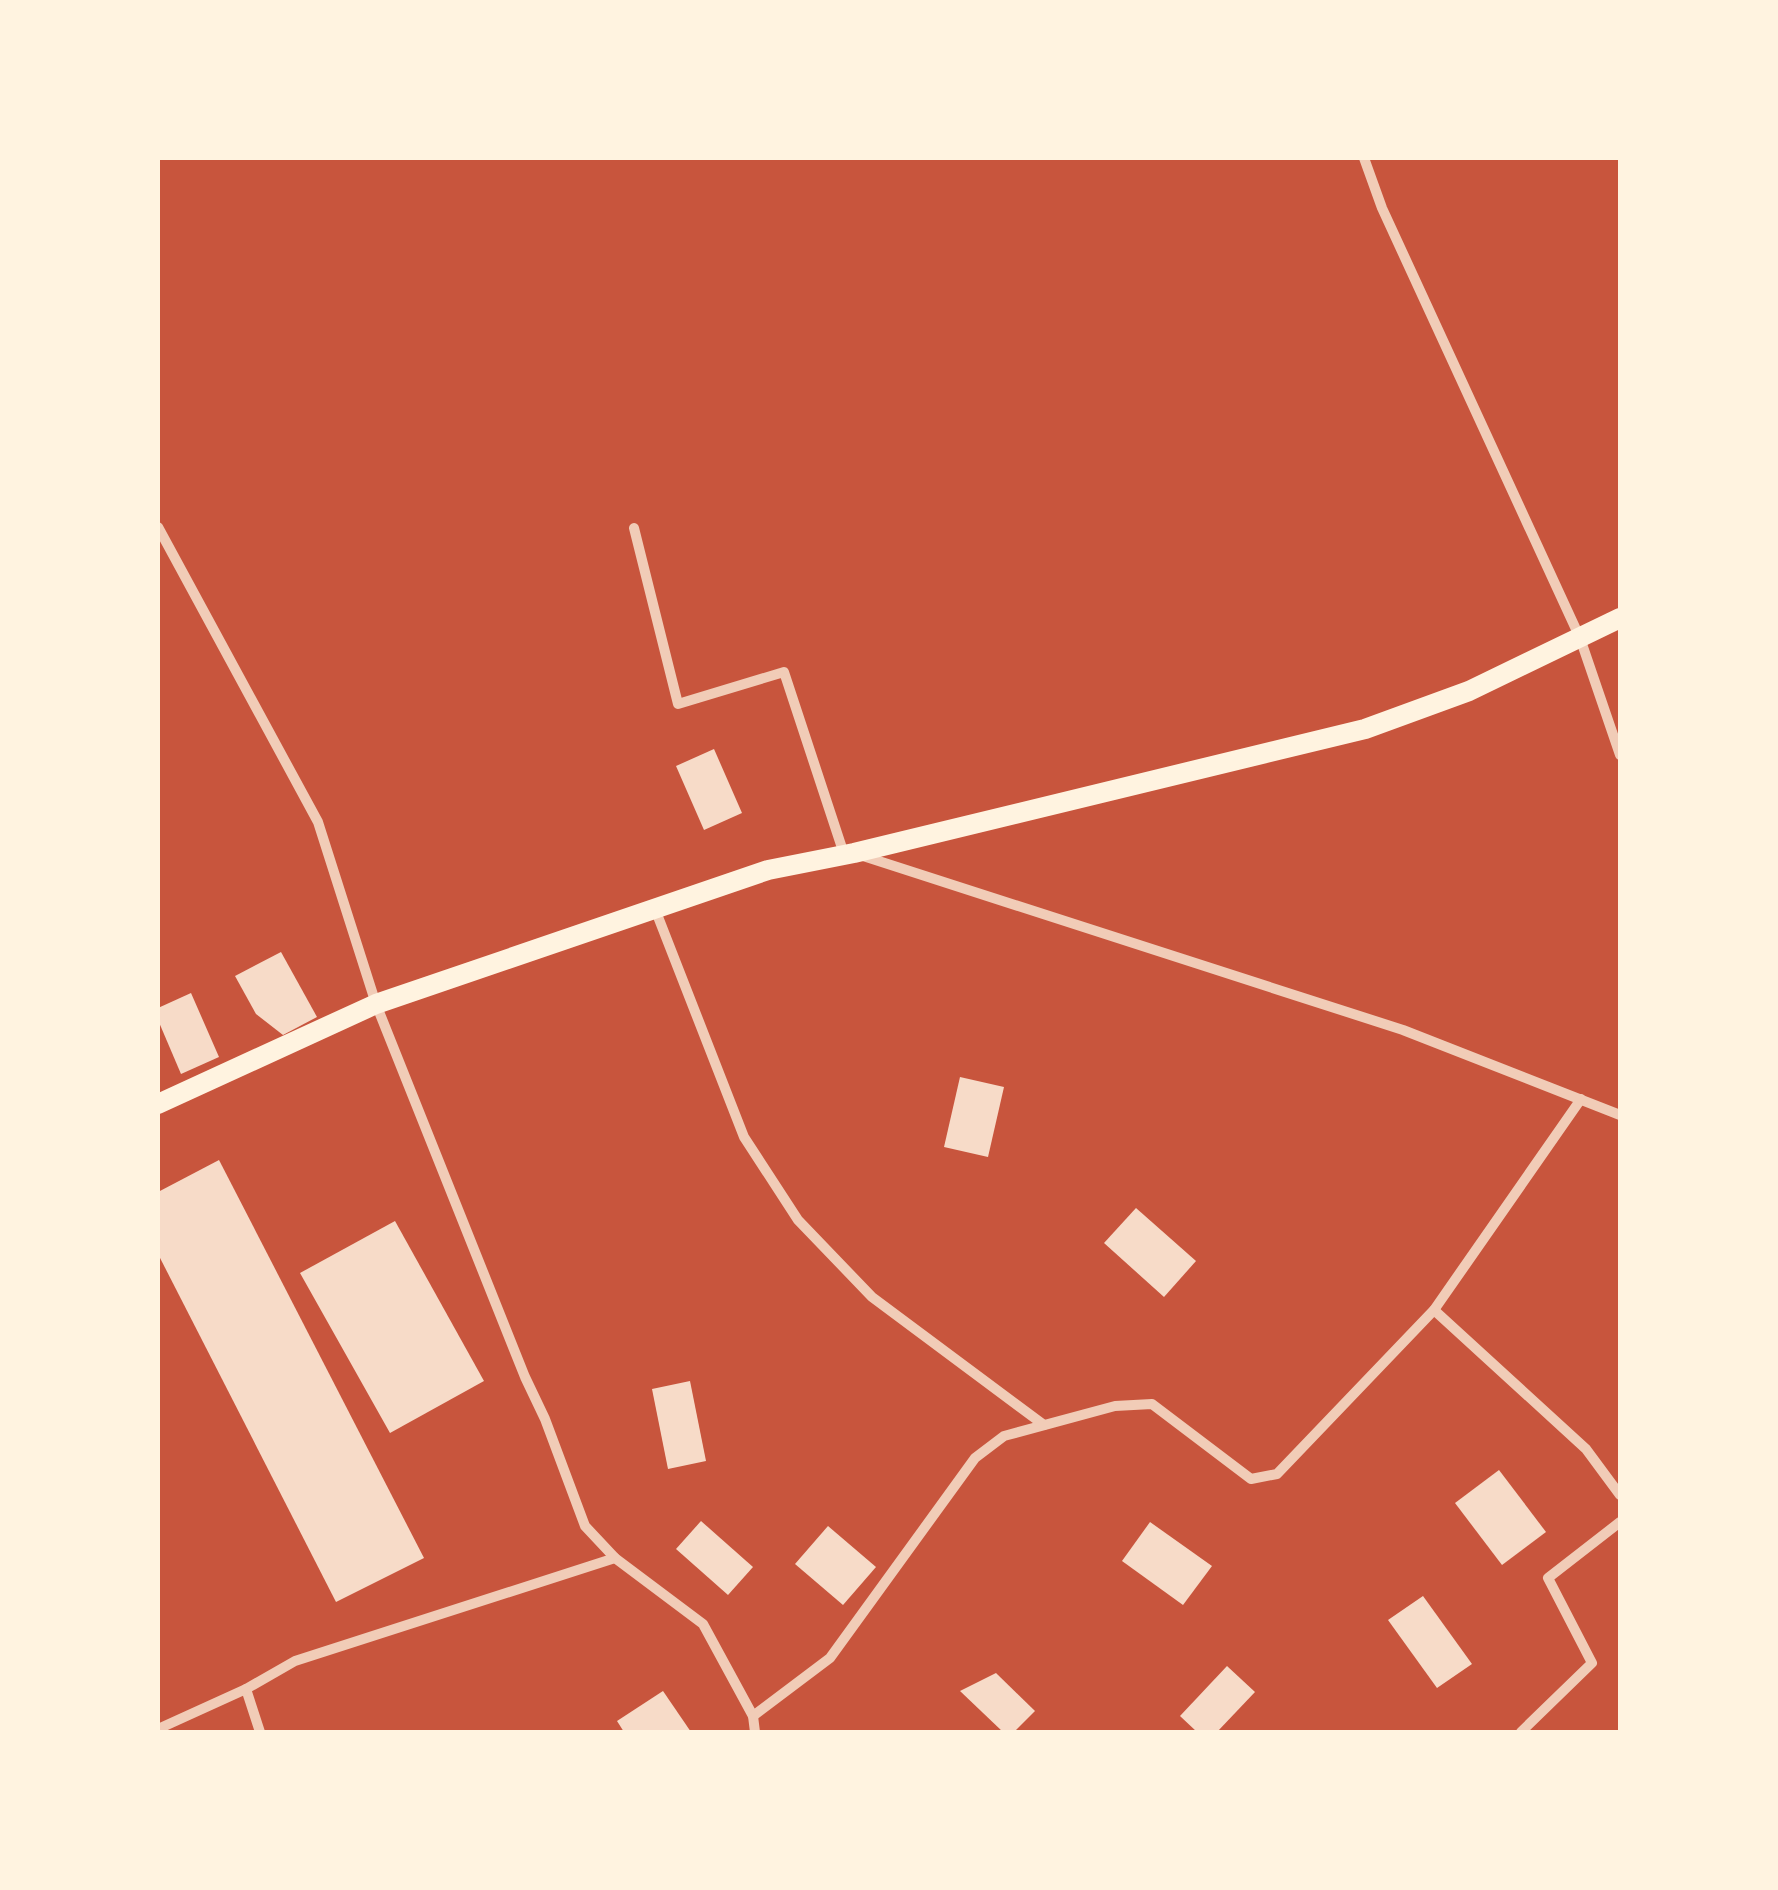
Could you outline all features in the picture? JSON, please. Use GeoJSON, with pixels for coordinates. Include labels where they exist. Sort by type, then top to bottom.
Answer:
{"type":"FeatureCollection","features":[{"type":"Feature","properties":{"kind":"main road"},"geometry":{"type":"LineString","coordinates":[[158,1104],[376,1004],[768,870],[849,854],[1365,729],[1469,691],[1620,618]]}},
{"type":"Feature","properties":{"kind":"street"},"geometry":{"type":"LineString","coordinates":[[1364,158],[1382,208],[1580,638],[1620,754]]}},
{"type":"Feature","properties":{"kind":"street"},"geometry":{"type":"LineString","coordinates":[[158,526],[318,822],[376,1004],[525,1377],[545,1418],[584,1526],[615,1558],[703,1624],[753,1716],[756,1732]]}},
{"type":"Feature","properties":{"kind":"street"},"geometry":{"type":"LineString","coordinates":[[634,528],[678,704],[784,672],[849,854],[1402,1030],[1620,1115]]}},
{"type":"Feature","properties":{"kind":"street"},"geometry":{"type":"LineString","coordinates":[[656,909],[744,1137],[798,1220],[872,1296],[1044,1425]]}},
{"type":"Feature","properties":{"kind":"street"},"geometry":{"type":"LineString","coordinates":[[753,1716],[830,1658],[975,1458],[1004,1436],[1115,1406],[1152,1404],[1251,1479],[1277,1474],[1434,1310],[1581,1099]]}},
{"type":"Feature","properties":{"kind":"street"},"geometry":{"type":"LineString","coordinates":[[1434,1310],[1586,1449],[1620,1495]]}},
{"type":"Feature","properties":{"kind":"street"},"geometry":{"type":"LineString","coordinates":[[1521,1732],[1592,1663],[1548,1578],[1620,1522]]}},
{"type":"Feature","properties":{"kind":"street"},"geometry":{"type":"LineString","coordinates":[[158,1729],[246,1689],[295,1661],[615,1558]]}},
{"type":"Feature","properties":{"kind":"street"},"geometry":{"type":"LineString","coordinates":[[246,1689],[260,1732]]}},
{"type":"Feature","properties":{"kind":"building"},"geometry":{"type":"Polygon","coordinates":[[[714,749],[742,813],[704,830],[676,766],[714,749]]]}},
{"type":"Feature","properties":{"kind":"building"},"geometry":{"type":"Polygon","coordinates":[[[281,952],[317,1017],[283,1035],[256,1014],[235,976],[281,952]]]}},
{"type":"Feature","properties":{"kind":"building"},"geometry":{"type":"Polygon","coordinates":[[[191,993],[219,1057],[181,1074],[158,1020],[158,1008],[191,993]]]}},
{"type":"Feature","properties":{"kind":"building"},"geometry":{"type":"Polygon","coordinates":[[[960,1077],[1004,1087],[988,1157],[944,1147],[960,1077]]]}},
{"type":"Feature","properties":{"kind":"building"},"geometry":{"type":"Polygon","coordinates":[[[219,1160],[424,1558],[336,1602],[158,1254],[158,1192],[219,1160]]]}},
{"type":"Feature","properties":{"kind":"building"},"geometry":{"type":"Polygon","coordinates":[[[1136,1208],[1196,1261],[1164,1297],[1104,1243],[1136,1208]]]}},
{"type":"Feature","properties":{"kind":"building"},"geometry":{"type":"Polygon","coordinates":[[[395,1221],[484,1381],[390,1433],[300,1273],[395,1221]]]}},
{"type":"Feature","properties":{"kind":"building"},"geometry":{"type":"Polygon","coordinates":[[[690,1381],[706,1461],[668,1469],[652,1389],[690,1381]]]}},
{"type":"Feature","properties":{"kind":"building"},"geometry":{"type":"Polygon","coordinates":[[[1499,1470],[1546,1532],[1502,1565],[1455,1503],[1499,1470]]]}},
{"type":"Feature","properties":{"kind":"building"},"geometry":{"type":"Polygon","coordinates":[[[701,1521],[753,1567],[728,1595],[676,1549],[701,1521]]]}},
{"type":"Feature","properties":{"kind":"building"},"geometry":{"type":"Polygon","coordinates":[[[1150,1522],[1212,1566],[1183,1605],[1122,1561],[1150,1522]]]}},
{"type":"Feature","properties":{"kind":"building"},"geometry":{"type":"Polygon","coordinates":[[[828,1526],[876,1567],[843,1605],[795,1564],[828,1526]]]}},
{"type":"Feature","properties":{"kind":"building"},"geometry":{"type":"Polygon","coordinates":[[[1423,1596],[1472,1664],[1437,1688],[1388,1620],[1423,1596]]]}},
{"type":"Feature","properties":{"kind":"building"},"geometry":{"type":"Polygon","coordinates":[[[1227,1666],[1255,1692],[1217,1732],[1197,1732],[1180,1716],[1227,1666]]]}},
{"type":"Feature","properties":{"kind":"building"},"geometry":{"type":"Polygon","coordinates":[[[996,1673],[1035,1711],[1014,1732],[1003,1732],[960,1691],[996,1673]]]}},
{"type":"Feature","properties":{"kind":"building"},"geometry":{"type":"Polygon","coordinates":[[[663,1691],[691,1732],[624,1732],[617,1721],[663,1691]]]}}]}
